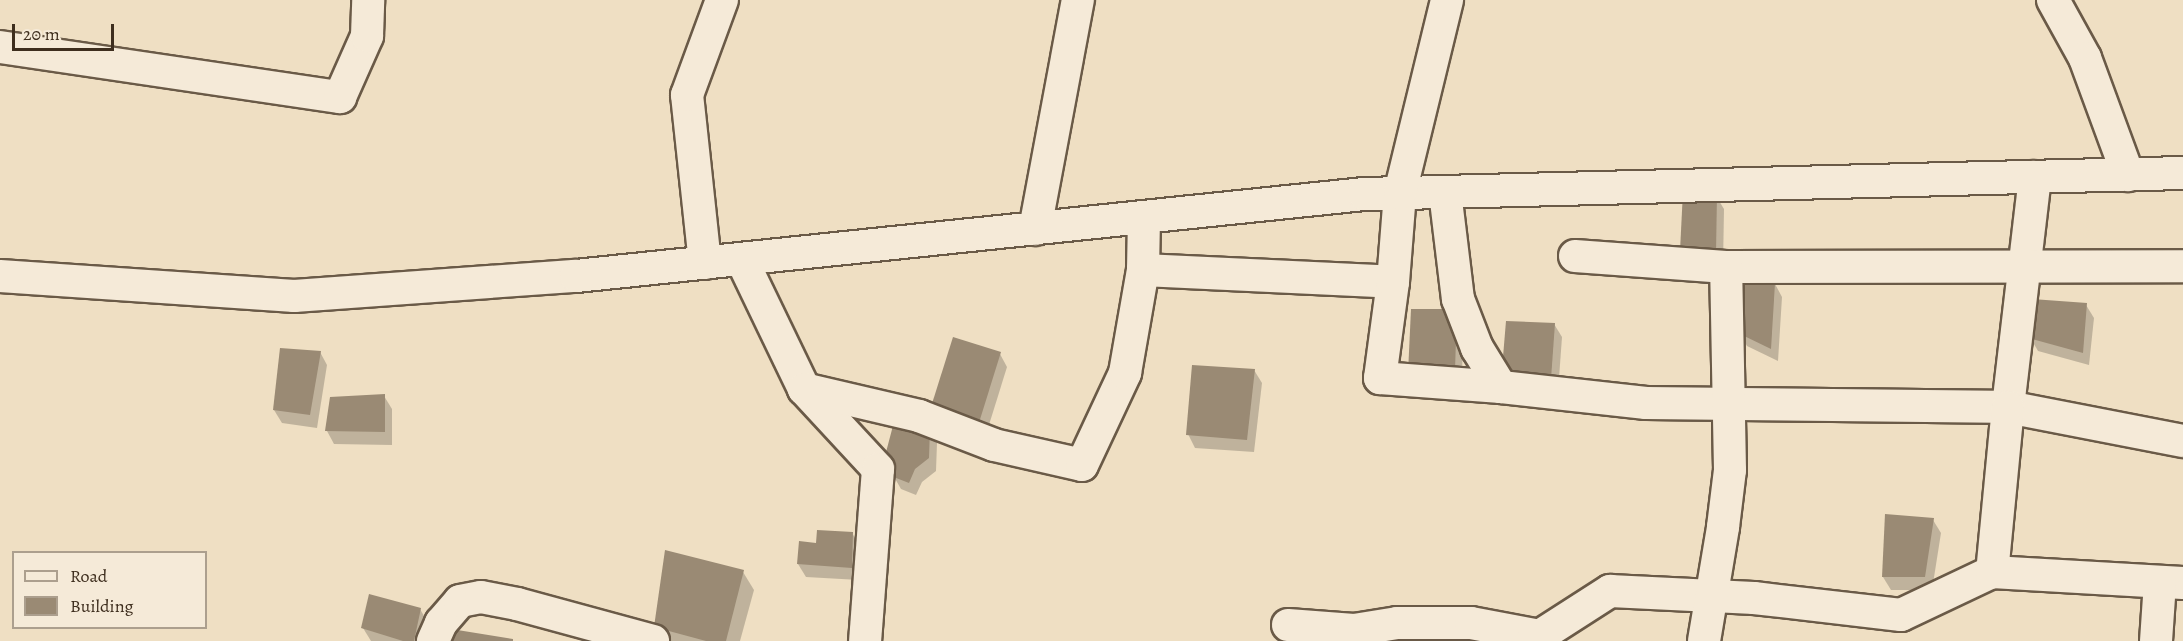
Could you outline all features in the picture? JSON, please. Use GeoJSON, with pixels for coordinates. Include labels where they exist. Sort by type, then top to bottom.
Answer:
{"type":"FeatureCollection","features":[{"type":"Feature","properties":{"kind":"street"},"geometry":{"type":"LineString","coordinates":[[0,47],[340,97],[368,36],[368,0]]}},
{"type":"Feature","properties":{"kind":"street"},"geometry":{"type":"LineString","coordinates":[[705,263],[687,95],[722,0]]}},
{"type":"Feature","properties":{"kind":"street"},"geometry":{"type":"LineString","coordinates":[[1035,229],[1056,131],[1078,0]]}},
{"type":"Feature","properties":{"kind":"street"},"geometry":{"type":"LineString","coordinates":[[1446,0],[1400,193],[1393,282],[1380,378],[1501,387],[1646,403],[2008,407],[2183,441]]}},
{"type":"Feature","properties":{"kind":"street"},"geometry":{"type":"LineString","coordinates":[[2053,0],[2085,58],[2128,175]]}},
{"type":"Feature","properties":{"kind":"street"},"geometry":{"type":"LineString","coordinates":[[0,276],[294,296],[576,276],[1364,194],[2183,173]]}},
{"type":"Feature","properties":{"kind":"street"},"geometry":{"type":"LineString","coordinates":[[1992,572],[2008,407],[2035,177]]}},
{"type":"Feature","properties":{"kind":"street"},"geometry":{"type":"LineString","coordinates":[[1445,192],[1458,299],[1477,348],[1501,387]]}},
{"type":"Feature","properties":{"kind":"street"},"geometry":{"type":"LineString","coordinates":[[804,389],[919,416],[994,445],[1082,465],[1125,373],[1143,270],[1144,217]]}},
{"type":"Feature","properties":{"kind":"street"},"geometry":{"type":"LineString","coordinates":[[1575,256],[1726,267],[2183,266]]}},
{"type":"Feature","properties":{"kind":"street"},"geometry":{"type":"LineString","coordinates":[[742,260],[804,389],[878,469],[865,641]]}},
{"type":"Feature","properties":{"kind":"street"},"geometry":{"type":"LineString","coordinates":[[1704,641],[1730,470],[1726,267]]}},
{"type":"Feature","properties":{"kind":"street"},"geometry":{"type":"LineString","coordinates":[[1143,270],[1393,282]]}},
{"type":"Feature","properties":{"kind":"street"},"geometry":{"type":"LineString","coordinates":[[1288,625],[1354,630],[1397,623],[1471,623],[1536,638],[1610,591],[1754,598],[1900,615],[1992,572],[2171,582],[2156,641]]}},
{"type":"Feature","properties":{"kind":"street"},"geometry":{"type":"LineString","coordinates":[[433,641],[441,623],[460,602],[481,597],[517,604],[653,641]]}},
{"type":"Feature","properties":{"kind":"building"},"geometry":{"type":"Polygon","coordinates":[[[1683,191],[1717,194],[1716,253],[1680,251],[1683,191]]]}},
{"type":"Feature","properties":{"kind":"building"},"geometry":{"type":"Polygon","coordinates":[[[1740,283],[1775,283],[1771,349],[1738,333],[1740,283]]]}},
{"type":"Feature","properties":{"kind":"building"},"geometry":{"type":"Polygon","coordinates":[[[2032,299],[2087,303],[2083,353],[2028,338],[2032,299]]]}},
{"type":"Feature","properties":{"kind":"building"},"geometry":{"type":"Polygon","coordinates":[[[1411,309],[1457,309],[1455,370],[1408,373],[1411,309]]]}},
{"type":"Feature","properties":{"kind":"building"},"geometry":{"type":"Polygon","coordinates":[[[1506,321],[1555,323],[1551,379],[1501,381],[1506,321]]]}},
{"type":"Feature","properties":{"kind":"building"},"geometry":{"type":"Polygon","coordinates":[[[953,337],[1001,352],[977,429],[930,410],[953,337]]]}},
{"type":"Feature","properties":{"kind":"building"},"geometry":{"type":"Polygon","coordinates":[[[280,348],[321,351],[310,415],[273,410],[280,348]]]}},
{"type":"Feature","properties":{"kind":"building"},"geometry":{"type":"Polygon","coordinates":[[[1192,365],[1255,369],[1247,440],[1186,435],[1192,365]]]}},
{"type":"Feature","properties":{"kind":"building"},"geometry":{"type":"Polygon","coordinates":[[[385,394],[385,432],[325,431],[330,397],[385,394]]]}},
{"type":"Feature","properties":{"kind":"building"},"geometry":{"type":"Polygon","coordinates":[[[895,418],[930,428],[929,458],[915,469],[909,483],[891,476],[885,456],[895,418]]]}},
{"type":"Feature","properties":{"kind":"building"},"geometry":{"type":"Polygon","coordinates":[[[1885,514],[1934,518],[1925,577],[1882,577],[1885,514]]]}},
{"type":"Feature","properties":{"kind":"building"},"geometry":{"type":"Polygon","coordinates":[[[817,530],[853,532],[852,568],[797,564],[799,541],[816,543],[817,530]]]}},
{"type":"Feature","properties":{"kind":"building"},"geometry":{"type":"Polygon","coordinates":[[[665,550],[744,570],[726,641],[706,641],[654,627],[665,550]]]}},
{"type":"Feature","properties":{"kind":"building"},"geometry":{"type":"Polygon","coordinates":[[[369,594],[421,608],[414,641],[403,641],[361,628],[369,594]]]}},
{"type":"Feature","properties":{"kind":"building"},"geometry":{"type":"Polygon","coordinates":[[[445,628],[513,639],[513,641],[443,641],[445,628]]]}}]}
